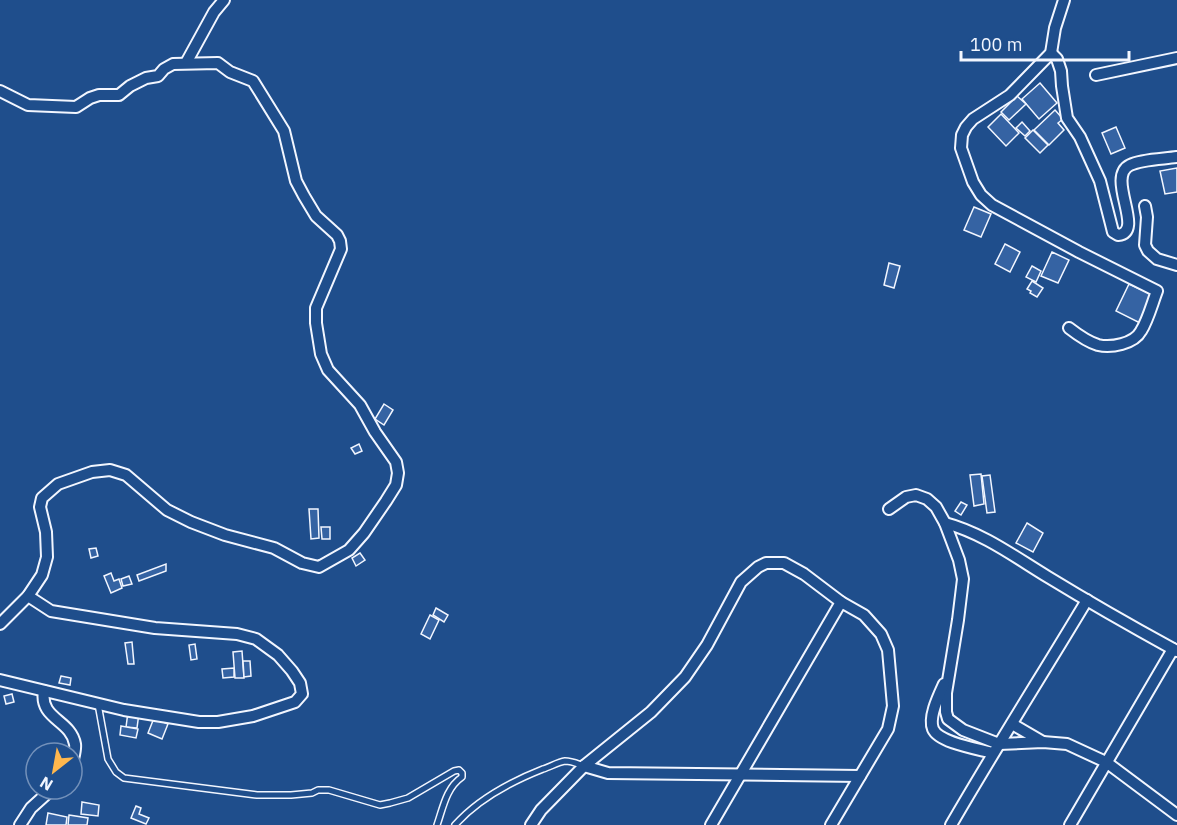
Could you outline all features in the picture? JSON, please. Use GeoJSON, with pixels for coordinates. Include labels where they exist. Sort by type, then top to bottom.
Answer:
{"type":"FeatureCollection","features":[{"type":"Feature","properties":{"kind":"street"},"geometry":{"type":"LineString","coordinates":[[186,63],[214,12],[224,0]]}},
{"type":"Feature","properties":{"kind":"street"},"geometry":{"type":"LineString","coordinates":[[1064,0],[1055,28],[1051,53],[1010,95],[973,119],[962,135],[961,148],[973,182],[981,195],[992,205],[1156,291],[1142,330],[1136,339],[1130,342],[1099,345],[1084,339],[1070,328]]}},
{"type":"Feature","properties":{"kind":"street"},"geometry":{"type":"LineString","coordinates":[[1051,53],[1057,59],[1061,71],[1067,117],[1080,137],[1100,181],[1113,232],[1123,235],[1128,225],[1121,178],[1129,165],[1177,157]]}},
{"type":"Feature","properties":{"kind":"street"},"geometry":{"type":"LineString","coordinates":[[1096,75],[1177,58]]}},
{"type":"Feature","properties":{"kind":"street"},"geometry":{"type":"LineString","coordinates":[[0,91],[28,105],[76,107],[99,95],[119,95],[146,78],[158,76],[173,64],[186,63],[218,63],[230,72],[253,81],[284,131],[296,181],[316,216],[337,235],[341,249],[316,308],[321,354],[328,370],[360,405],[396,462],[398,473],[396,485],[364,533],[349,550],[319,567],[302,563],[274,548],[225,535],[191,522],[167,510],[126,475],[110,470],[92,472],[58,484],[42,498],[40,507],[46,532],[47,557],[42,575],[28,596],[0,624]]}},
{"type":"Feature","properties":{"kind":"street"},"geometry":{"type":"LineString","coordinates":[[1145,206],[1147,218],[1145,245],[1148,251],[1157,259],[1177,265]]}},
{"type":"Feature","properties":{"kind":"street"},"geometry":{"type":"LineString","coordinates":[[889,509],[906,497],[916,495],[927,499],[936,507],[945,523],[959,560],[963,579],[948,675],[946,712],[948,719],[996,749]]}},
{"type":"Feature","properties":{"kind":"street"},"geometry":{"type":"LineString","coordinates":[[945,523],[983,538],[1175,650],[1070,825]]}},
{"type":"Feature","properties":{"kind":"street"},"geometry":{"type":"LineString","coordinates":[[531,825],[540,810],[584,766],[651,712],[685,677],[707,645],[741,582],[766,563],[784,562],[841,602],[864,615],[881,634],[888,650],[893,706],[888,729],[831,825]]}},
{"type":"Feature","properties":{"kind":"street"},"geometry":{"type":"LineString","coordinates":[[0,680],[124,710],[199,722],[218,722],[253,716],[295,702],[302,694],[300,683],[292,671],[278,655],[256,639],[237,633],[155,628],[51,611],[28,596]]}},
{"type":"Feature","properties":{"kind":"street"},"geometry":{"type":"LineString","coordinates":[[951,825],[1087,600]]}},
{"type":"Feature","properties":{"kind":"street"},"geometry":{"type":"LineString","coordinates":[[711,825],[841,602]]}},
{"type":"Feature","properties":{"kind":"street"},"geometry":{"type":"LineString","coordinates":[[948,675],[933,715],[933,729],[945,740],[996,749],[1043,742],[1067,744],[1106,762],[1177,814]]}},
{"type":"Feature","properties":{"kind":"street"},"geometry":{"type":"LineString","coordinates":[[44,691],[43,702],[47,711],[62,724],[74,741]]}},
{"type":"Feature","properties":{"kind":"street"},"geometry":{"type":"LineString","coordinates":[[1012,724],[1043,742]]}},
{"type":"Feature","properties":{"kind":"street"},"geometry":{"type":"LineString","coordinates":[[584,766],[608,773],[860,776]]}},
{"type":"Feature","properties":{"kind":"street"},"geometry":{"type":"LineString","coordinates":[[20,825],[39,801]]}},
{"type":"Feature","properties":{"kind":"lane"},"geometry":{"type":"LineString","coordinates":[[98,704],[108,759],[116,772],[124,778],[257,795],[291,795],[329,790],[380,804],[408,798],[459,770],[462,777],[448,792],[437,825]]}},
{"type":"Feature","properties":{"kind":"lane"},"geometry":{"type":"LineString","coordinates":[[455,825],[476,806],[522,777],[563,762],[573,762],[584,766]]}},
{"type":"Feature","properties":{"kind":"building"},"geometry":{"type":"Polygon","coordinates":[[[1040,83],[1057,103],[1039,119],[1022,99],[1040,83]]]}},
{"type":"Feature","properties":{"kind":"building"},"geometry":{"type":"Polygon","coordinates":[[[1017,96],[1026,104],[1009,120],[1001,112],[1017,96]]]}},
{"type":"Feature","properties":{"kind":"building"},"geometry":{"type":"Polygon","coordinates":[[[1055,110],[1063,119],[1058,123],[1064,130],[1049,145],[1034,130],[1055,110]]]}},
{"type":"Feature","properties":{"kind":"building"},"geometry":{"type":"Polygon","coordinates":[[[1001,114],[1019,133],[1006,146],[988,127],[1001,114]]]}},
{"type":"Feature","properties":{"kind":"building"},"geometry":{"type":"Polygon","coordinates":[[[1022,122],[1030,131],[1025,136],[1016,128],[1022,122]]]}},
{"type":"Feature","properties":{"kind":"building"},"geometry":{"type":"Polygon","coordinates":[[[1116,127],[1125,148],[1111,154],[1102,133],[1116,127]]]}},
{"type":"Feature","properties":{"kind":"building"},"geometry":{"type":"Polygon","coordinates":[[[1033,130],[1048,145],[1040,153],[1025,138],[1033,130]]]}},
{"type":"Feature","properties":{"kind":"building"},"geometry":{"type":"Polygon","coordinates":[[[1177,168],[1177,192],[1165,194],[1160,171],[1177,168]]]}},
{"type":"Feature","properties":{"kind":"building"},"geometry":{"type":"Polygon","coordinates":[[[974,207],[991,214],[981,237],[964,230],[974,207]]]}},
{"type":"Feature","properties":{"kind":"building"},"geometry":{"type":"Polygon","coordinates":[[[1005,244],[1020,252],[1010,272],[995,264],[1005,244]]]}},
{"type":"Feature","properties":{"kind":"building"},"geometry":{"type":"Polygon","coordinates":[[[1052,252],[1069,260],[1058,283],[1041,276],[1052,252]]]}},
{"type":"Feature","properties":{"kind":"building"},"geometry":{"type":"Polygon","coordinates":[[[889,263],[900,266],[894,288],[884,285],[889,263]]]}},
{"type":"Feature","properties":{"kind":"building"},"geometry":{"type":"Polygon","coordinates":[[[1032,266],[1041,271],[1036,282],[1026,277],[1032,266]]]}},
{"type":"Feature","properties":{"kind":"building"},"geometry":{"type":"Polygon","coordinates":[[[1032,281],[1043,288],[1037,297],[1027,289],[1032,281]]]}},
{"type":"Feature","properties":{"kind":"building"},"geometry":{"type":"Polygon","coordinates":[[[1129,284],[1153,295],[1140,323],[1116,311],[1129,284]]]}},
{"type":"Feature","properties":{"kind":"building"},"geometry":{"type":"Polygon","coordinates":[[[384,404],[393,410],[384,425],[375,419],[384,404]]]}},
{"type":"Feature","properties":{"kind":"building"},"geometry":{"type":"Polygon","coordinates":[[[359,444],[362,451],[355,454],[351,448],[359,444]]]}},
{"type":"Feature","properties":{"kind":"building"},"geometry":{"type":"Polygon","coordinates":[[[981,474],[984,504],[974,506],[970,475],[981,474]]]}},
{"type":"Feature","properties":{"kind":"building"},"geometry":{"type":"Polygon","coordinates":[[[990,475],[995,512],[987,513],[982,476],[990,475]]]}},
{"type":"Feature","properties":{"kind":"building"},"geometry":{"type":"Polygon","coordinates":[[[961,502],[967,505],[961,515],[955,511],[961,502]]]}},
{"type":"Feature","properties":{"kind":"building"},"geometry":{"type":"Polygon","coordinates":[[[309,509],[318,509],[319,538],[311,539],[309,509]]]}},
{"type":"Feature","properties":{"kind":"building"},"geometry":{"type":"Polygon","coordinates":[[[1027,523],[1043,533],[1033,552],[1016,543],[1027,523]]]}},
{"type":"Feature","properties":{"kind":"building"},"geometry":{"type":"Polygon","coordinates":[[[321,527],[330,527],[330,539],[322,539],[321,527]]]}},
{"type":"Feature","properties":{"kind":"building"},"geometry":{"type":"Polygon","coordinates":[[[96,548],[98,556],[91,558],[89,549],[96,548]]]}},
{"type":"Feature","properties":{"kind":"building"},"geometry":{"type":"Polygon","coordinates":[[[360,553],[365,560],[356,566],[352,558],[360,553]]]}},
{"type":"Feature","properties":{"kind":"building"},"geometry":{"type":"Polygon","coordinates":[[[166,564],[166,571],[139,581],[137,575],[166,564]]]}},
{"type":"Feature","properties":{"kind":"building"},"geometry":{"type":"Polygon","coordinates":[[[111,573],[114,581],[119,579],[122,588],[111,593],[104,576],[111,573]]]}},
{"type":"Feature","properties":{"kind":"building"},"geometry":{"type":"Polygon","coordinates":[[[129,576],[132,584],[123,586],[121,579],[129,576]]]}},
{"type":"Feature","properties":{"kind":"building"},"geometry":{"type":"Polygon","coordinates":[[[436,608],[448,615],[444,622],[433,615],[436,608]]]}},
{"type":"Feature","properties":{"kind":"building"},"geometry":{"type":"Polygon","coordinates":[[[430,615],[439,620],[430,639],[421,634],[430,615]]]}},
{"type":"Feature","properties":{"kind":"building"},"geometry":{"type":"Polygon","coordinates":[[[132,642],[134,664],[128,664],[125,643],[132,642]]]}},
{"type":"Feature","properties":{"kind":"building"},"geometry":{"type":"Polygon","coordinates":[[[195,644],[197,659],[191,660],[189,645],[195,644]]]}},
{"type":"Feature","properties":{"kind":"building"},"geometry":{"type":"Polygon","coordinates":[[[242,651],[244,678],[235,678],[233,652],[242,651]]]}},
{"type":"Feature","properties":{"kind":"building"},"geometry":{"type":"Polygon","coordinates":[[[243,661],[250,661],[251,676],[244,677],[243,661]]]}},
{"type":"Feature","properties":{"kind":"building"},"geometry":{"type":"Polygon","coordinates":[[[234,668],[234,677],[223,678],[222,669],[234,668]]]}},
{"type":"Feature","properties":{"kind":"building"},"geometry":{"type":"Polygon","coordinates":[[[61,676],[71,678],[70,685],[59,683],[61,676]]]}},
{"type":"Feature","properties":{"kind":"building"},"geometry":{"type":"Polygon","coordinates":[[[12,694],[14,702],[6,704],[4,696],[12,694]]]}},
{"type":"Feature","properties":{"kind":"building"},"geometry":{"type":"Polygon","coordinates":[[[128,712],[139,713],[137,728],[126,727],[128,712]]]}},
{"type":"Feature","properties":{"kind":"building"},"geometry":{"type":"Polygon","coordinates":[[[154,718],[168,724],[162,739],[148,733],[154,718]]]}},
{"type":"Feature","properties":{"kind":"building"},"geometry":{"type":"Polygon","coordinates":[[[121,726],[138,729],[136,738],[120,735],[121,726]]]}},
{"type":"Feature","properties":{"kind":"building"},"geometry":{"type":"Polygon","coordinates":[[[82,802],[99,805],[98,816],[81,814],[82,802]]]}},
{"type":"Feature","properties":{"kind":"building"},"geometry":{"type":"Polygon","coordinates":[[[136,806],[141,808],[139,814],[149,818],[146,824],[131,818],[136,806]]]}},
{"type":"Feature","properties":{"kind":"building"},"geometry":{"type":"Polygon","coordinates":[[[48,813],[67,817],[66,825],[46,825],[48,813]]]}},
{"type":"Feature","properties":{"kind":"building"},"geometry":{"type":"Polygon","coordinates":[[[69,815],[88,818],[87,825],[68,825],[69,815]]]}}]}
